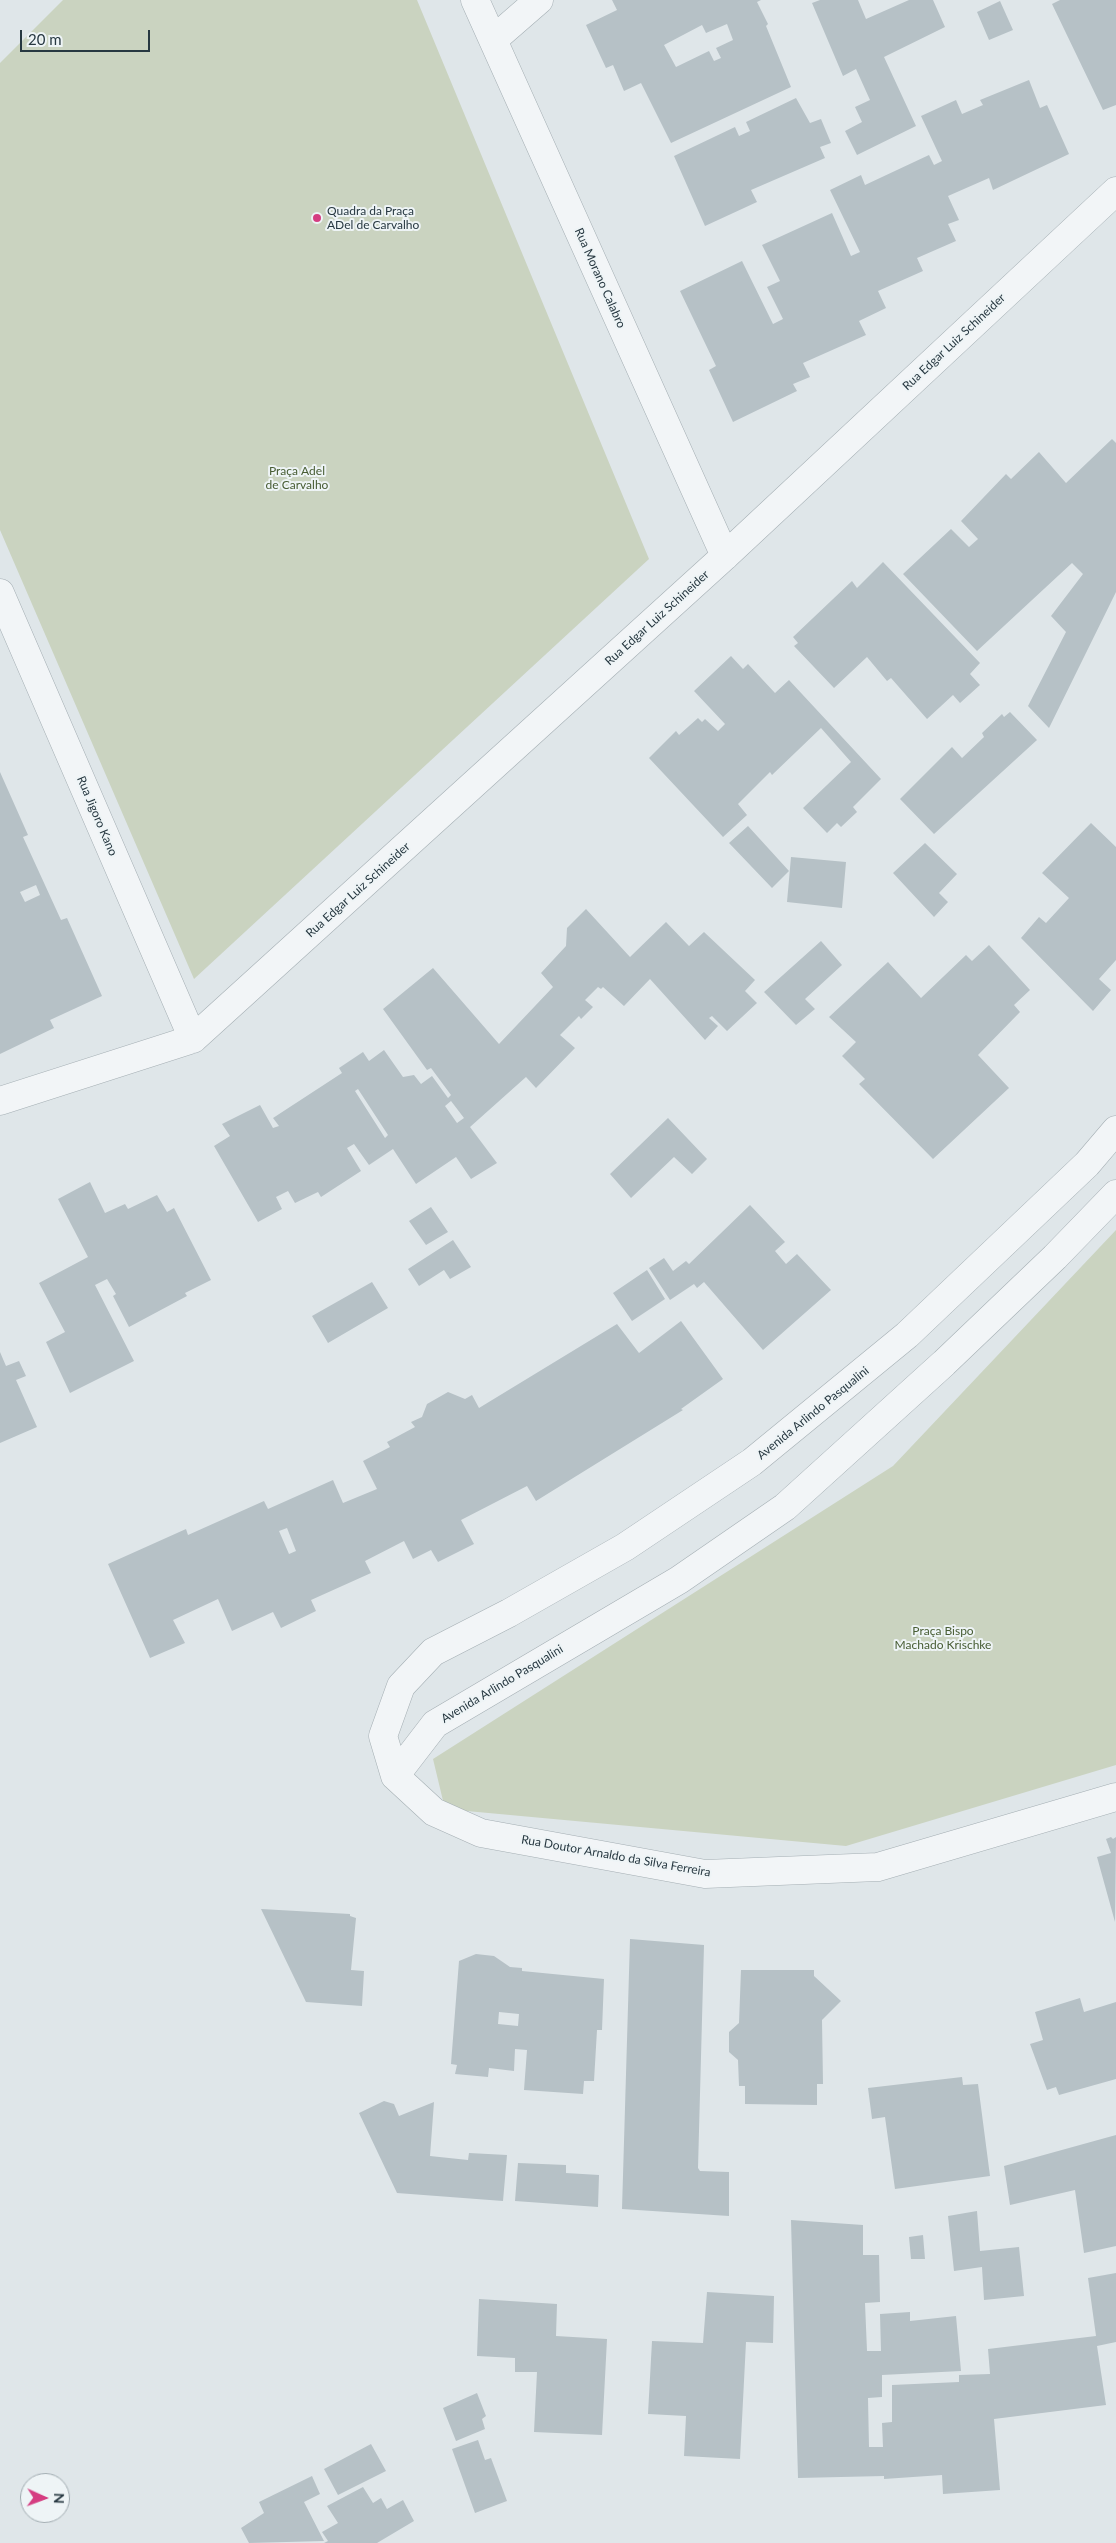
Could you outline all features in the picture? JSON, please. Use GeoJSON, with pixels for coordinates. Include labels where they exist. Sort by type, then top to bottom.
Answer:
{"type":"FeatureCollection","features":[{"type":"Feature","properties":{"kind":"street","name":"Rua Morano Calabro"},"geometry":{"type":"LineString","coordinates":[[475,0],[726,556]]}},
{"type":"Feature","properties":{"kind":"street"},"geometry":{"type":"LineString","coordinates":[[493,40],[539,0]]}},
{"type":"Feature","properties":{"kind":"street","name":"Rua Edgar Luiz Schineider"},"geometry":{"type":"LineString","coordinates":[[193,1039],[726,556],[1116,191]]}},
{"type":"Feature","properties":{"kind":"street","name":"Rua Jigoro Kano"},"geometry":{"type":"LineString","coordinates":[[0,594],[193,1039]]}},
{"type":"Feature","properties":{"kind":"street"},"geometry":{"type":"LineString","coordinates":[[0,1101],[193,1039]]}},
{"type":"Feature","properties":{"kind":"street","name":"Avenida Arlindo Pasqualini"},"geometry":{"type":"LineString","coordinates":[[395,1776],[382,1736],[402,1686],[433,1652],[625,1547],[752,1462],[907,1335],[1086,1164],[1116,1130]]}},
{"type":"Feature","properties":{"kind":"street","name":"Avenida Arlindo Pasqualini"},"geometry":{"type":"LineString","coordinates":[[395,1776],[435,1724],[679,1580],[785,1507],[944,1363],[1055,1257],[1116,1194]]}},
{"type":"Feature","properties":{"kind":"street","name":"Rua Doutor Arnaldo da Silva Ferreira"},"geometry":{"type":"LineString","coordinates":[[395,1776],[434,1812],[481,1833],[705,1874],[878,1867],[1116,1797]]}},
{"type":"Feature","properties":{"kind":"green space","name":"Praça Adel de Carvalho"},"geometry":{"type":"Polygon","coordinates":[[[63,0],[417,0],[649,559],[194,979],[0,530],[0,63],[63,0]]]}},
{"type":"Feature","properties":{"kind":"green space","name":"Praça Bispo Machado Krischke"},"geometry":{"type":"Polygon","coordinates":[[[1116,1230],[1116,1765],[846,1846],[445,1809],[433,1759],[893,1466],[1116,1230]]]}},
{"type":"Feature","properties":{"kind":"building"},"geometry":{"type":"Polygon","coordinates":[[[612,0],[761,0],[757,2],[768,24],[766,26],[791,87],[671,143],[641,83],[624,91],[613,65],[606,68],[586,25],[617,10],[612,0]],[[727,24],[706,33],[702,25],[664,45],[676,67],[709,51],[714,61],[721,58],[716,48],[733,40],[727,24]]]}},
{"type":"Feature","properties":{"kind":"building"},"geometry":{"type":"Polygon","coordinates":[[[820,0],[858,0],[866,19],[909,0],[933,0],[945,27],[884,57],[916,126],[857,155],[845,131],[862,122],[855,107],[870,100],[856,69],[843,76],[812,3],[820,0]]]}},
{"type":"Feature","properties":{"kind":"building"},"geometry":{"type":"Polygon","coordinates":[[[1060,0],[1116,0],[1116,105],[1103,110],[1052,4],[1060,0]]]}},
{"type":"Feature","properties":{"kind":"building"},"geometry":{"type":"Polygon","coordinates":[[[1000,1],[1013,30],[989,40],[977,12],[1000,1]]]}},
{"type":"Feature","properties":{"kind":"building"},"geometry":{"type":"Polygon","coordinates":[[[1029,80],[1040,108],[1047,105],[1069,154],[993,190],[989,178],[948,196],[959,220],[948,224],[956,241],[917,258],[923,271],[878,291],[886,308],[859,321],[866,335],[803,363],[810,377],[793,384],[797,391],[733,422],[709,370],[716,366],[680,291],[742,261],[773,324],[783,319],[767,287],[780,281],[762,245],[832,213],[851,256],[860,252],[830,190],[861,175],[865,185],[929,155],[934,165],[942,161],[921,116],[956,100],[962,114],[983,105],[980,100],[1029,80]]]}},
{"type":"Feature","properties":{"kind":"building"},"geometry":{"type":"Polygon","coordinates":[[[796,98],[810,123],[821,119],[831,143],[820,147],[825,158],[751,190],[757,202],[705,226],[674,156],[735,127],[739,136],[750,131],[746,122],[796,98]]]}},
{"type":"Feature","properties":{"kind":"building"},"geometry":{"type":"Polygon","coordinates":[[[1112,439],[1116,443],[1116,592],[1049,728],[1028,706],[1066,632],[1051,616],[1083,574],[1072,563],[977,651],[903,574],[951,529],[969,547],[978,539],[961,521],[1006,474],[1011,479],[1039,452],[1066,483],[1112,439]]]}},
{"type":"Feature","properties":{"kind":"building"},"geometry":{"type":"Polygon","coordinates":[[[883,562],[980,663],[970,674],[980,685],[960,703],[953,695],[927,719],[891,678],[887,681],[867,657],[834,688],[794,646],[798,643],[793,637],[852,581],[857,588],[883,562]]]}},
{"type":"Feature","properties":{"kind":"building"},"geometry":{"type":"Polygon","coordinates":[[[731,656],[743,669],[748,664],[775,693],[789,680],[881,779],[853,807],[857,812],[841,827],[837,823],[827,833],[803,808],[851,762],[821,728],[772,775],[770,772],[738,804],[747,815],[723,837],[649,758],[676,731],[679,735],[698,718],[702,722],[705,719],[718,731],[725,724],[694,691],[731,656]]]}},
{"type":"Feature","properties":{"kind":"building"},"geometry":{"type":"Polygon","coordinates":[[[1010,712],[1037,740],[934,834],[900,799],[952,747],[962,758],[984,737],[982,733],[1002,714],[1004,717],[1010,712]]]}},
{"type":"Feature","properties":{"kind":"building"},"geometry":{"type":"Polygon","coordinates":[[[0,772],[28,835],[23,837],[61,920],[67,918],[102,996],[50,1020],[54,1028],[0,1054],[0,772]],[[36,885],[20,892],[25,902],[40,895],[36,885]]]}},
{"type":"Feature","properties":{"kind":"building"},"geometry":{"type":"Polygon","coordinates":[[[1091,823],[1116,847],[1116,960],[1099,979],[1111,990],[1093,1011],[1021,938],[1039,917],[1046,923],[1069,898],[1042,873],[1091,823]]]}},
{"type":"Feature","properties":{"kind":"building"},"geometry":{"type":"Polygon","coordinates":[[[748,826],[789,871],[772,888],[729,843],[748,826]]]}},
{"type":"Feature","properties":{"kind":"building"},"geometry":{"type":"Polygon","coordinates":[[[925,843],[957,874],[939,893],[948,902],[934,917],[893,873],[925,843]]]}},
{"type":"Feature","properties":{"kind":"building"},"geometry":{"type":"Polygon","coordinates":[[[791,857],[846,862],[842,908],[787,902],[791,857]]]}},
{"type":"Feature","properties":{"kind":"building"},"geometry":{"type":"Polygon","coordinates":[[[586,909],[630,957],[666,922],[689,946],[704,932],[755,980],[745,991],[757,1003],[727,1031],[712,1016],[709,1018],[718,1026],[705,1040],[650,979],[624,1006],[603,987],[601,989],[598,987],[585,1000],[593,1007],[581,1019],[579,1016],[560,1035],[575,1048],[536,1088],[526,1077],[470,1127],[497,1163],[471,1179],[456,1157],[416,1184],[393,1149],[369,1165],[354,1144],[347,1148],[361,1171],[321,1197],[318,1192],[295,1203],[288,1191],[276,1197],[282,1209],[258,1222],[214,1146],[230,1136],[222,1124],[260,1105],[273,1128],[279,1126],[273,1118],[342,1073],[339,1068],[363,1052],[369,1061],[384,1050],[403,1077],[414,1075],[421,1084],[432,1076],[448,1098],[451,1095],[431,1068],[427,1070],[383,1009],[433,968],[499,1044],[553,987],[541,973],[566,946],[567,928],[586,909]],[[358,1089],[355,1091],[385,1138],[388,1135],[358,1089]],[[451,1101],[445,1106],[457,1123],[464,1118],[451,1101]]]}},
{"type":"Feature","properties":{"kind":"building"},"geometry":{"type":"Polygon","coordinates":[[[821,941],[842,965],[805,999],[815,1009],[796,1025],[764,992],[821,941]]]}},
{"type":"Feature","properties":{"kind":"building"},"geometry":{"type":"Polygon","coordinates":[[[989,945],[1030,990],[1014,1005],[1020,1012],[978,1055],[1009,1088],[933,1159],[859,1084],[865,1079],[842,1056],[856,1042],[829,1017],[888,962],[921,998],[966,955],[972,961],[989,945]]]}},
{"type":"Feature","properties":{"kind":"building"},"geometry":{"type":"Polygon","coordinates":[[[668,1118],[707,1159],[692,1174],[674,1157],[631,1198],[610,1174],[668,1118]]]}},
{"type":"Feature","properties":{"kind":"building"},"geometry":{"type":"Polygon","coordinates":[[[90,1182],[105,1213],[125,1204],[128,1209],[157,1195],[167,1212],[174,1208],[211,1280],[185,1293],[187,1296],[129,1327],[113,1296],[116,1294],[107,1279],[95,1285],[134,1361],[70,1393],[46,1342],[65,1332],[39,1283],[88,1257],[58,1199],[90,1182]]]}},
{"type":"Feature","properties":{"kind":"building"},"geometry":{"type":"Polygon","coordinates":[[[750,1205],[785,1242],[775,1251],[786,1264],[797,1254],[831,1290],[763,1350],[704,1282],[697,1288],[694,1284],[670,1300],[649,1268],[664,1258],[673,1271],[686,1261],[689,1264],[750,1205]]]}},
{"type":"Feature","properties":{"kind":"building"},"geometry":{"type":"Polygon","coordinates":[[[431,1207],[448,1232],[426,1245],[409,1221],[431,1207]]]}},
{"type":"Feature","properties":{"kind":"building"},"geometry":{"type":"Polygon","coordinates":[[[453,1240],[471,1267],[450,1279],[444,1270],[419,1286],[408,1269],[453,1240]]]}},
{"type":"Feature","properties":{"kind":"building"},"geometry":{"type":"Polygon","coordinates":[[[647,1270],[665,1299],[632,1321],[613,1293],[647,1270]]]}},
{"type":"Feature","properties":{"kind":"building"},"geometry":{"type":"Polygon","coordinates":[[[372,1282],[388,1308],[328,1343],[312,1316],[372,1282]]]}},
{"type":"Feature","properties":{"kind":"building"},"geometry":{"type":"Polygon","coordinates":[[[681,1321],[723,1379],[681,1409],[683,1410],[536,1501],[527,1486],[461,1520],[474,1544],[438,1562],[431,1550],[413,1559],[404,1541],[365,1561],[371,1573],[311,1600],[316,1611],[281,1628],[273,1612],[232,1631],[218,1599],[173,1620],[185,1643],[150,1658],[108,1564],[186,1529],[188,1535],[264,1501],[268,1509],[333,1480],[343,1503],[377,1489],[363,1461],[390,1447],[387,1442],[415,1427],[411,1422],[422,1417],[427,1404],[448,1392],[465,1399],[472,1395],[479,1408],[617,1324],[639,1353],[681,1321]],[[287,1528],[279,1531],[289,1554],[296,1551],[287,1528]]]}},
{"type":"Feature","properties":{"kind":"building"},"geometry":{"type":"Polygon","coordinates":[[[0,1352],[6,1366],[19,1361],[26,1376],[16,1380],[37,1427],[0,1443],[0,1352]]]}},
{"type":"Feature","properties":{"kind":"building"},"geometry":{"type":"Polygon","coordinates":[[[1111,1837],[1113,1839],[1116,1837],[1115,1922],[1097,1857],[1111,1853],[1106,1839],[1111,1837]]]}},
{"type":"Feature","properties":{"kind":"building"},"geometry":{"type":"Polygon","coordinates":[[[261,1909],[350,1914],[350,1916],[356,1918],[351,1970],[364,1971],[362,2006],[306,2002],[261,1909]]]}},
{"type":"Feature","properties":{"kind":"building"},"geometry":{"type":"Polygon","coordinates":[[[630,1939],[704,1945],[698,2168],[700,2171],[729,2172],[729,2216],[622,2209],[630,1939]]]}},
{"type":"Feature","properties":{"kind":"building"},"geometry":{"type":"Polygon","coordinates":[[[476,1954],[494,1956],[510,1967],[522,1968],[522,1971],[604,1979],[602,2030],[597,2030],[594,2081],[584,2081],[583,2094],[524,2090],[527,2050],[515,2049],[514,2071],[489,2068],[488,2077],[455,2074],[457,2065],[451,2064],[459,1961],[476,1954]],[[499,2012],[498,2024],[518,2026],[519,2014],[499,2012]]]}},
{"type":"Feature","properties":{"kind":"building"},"geometry":{"type":"Polygon","coordinates":[[[741,1970],[814,1970],[814,1976],[841,2001],[822,2020],[823,2084],[817,2084],[817,2105],[745,2104],[745,2086],[739,2086],[738,2060],[729,2052],[729,2032],[739,2023],[741,1970]]]}},
{"type":"Feature","properties":{"kind":"building"},"geometry":{"type":"Polygon","coordinates":[[[1080,1998],[1084,2012],[1116,2002],[1116,2079],[1059,2095],[1056,2087],[1047,2090],[1030,2044],[1043,2040],[1035,2012],[1080,1998]]]}},
{"type":"Feature","properties":{"kind":"building"},"geometry":{"type":"Polygon","coordinates":[[[962,2077],[963,2085],[978,2084],[990,2176],[895,2189],[885,2117],[872,2119],[868,2088],[962,2077]]]}},
{"type":"Feature","properties":{"kind":"building"},"geometry":{"type":"Polygon","coordinates":[[[384,2101],[394,2104],[399,2116],[434,2102],[430,2156],[468,2160],[469,2153],[507,2155],[503,2201],[397,2193],[359,2113],[384,2101]]]}},
{"type":"Feature","properties":{"kind":"building"},"geometry":{"type":"Polygon","coordinates":[[[1116,2135],[1116,2246],[1084,2253],[1075,2190],[1010,2205],[1004,2166],[1116,2135]]]}},
{"type":"Feature","properties":{"kind":"building"},"geometry":{"type":"Polygon","coordinates":[[[518,2163],[566,2165],[566,2173],[599,2175],[598,2207],[515,2201],[518,2163]]]}},
{"type":"Feature","properties":{"kind":"building"},"geometry":{"type":"Polygon","coordinates":[[[977,2211],[980,2251],[1019,2247],[1024,2296],[984,2300],[982,2267],[954,2271],[948,2216],[977,2211]]]}},
{"type":"Feature","properties":{"kind":"building"},"geometry":{"type":"Polygon","coordinates":[[[791,2220],[863,2225],[863,2255],[879,2255],[880,2302],[865,2303],[867,2351],[881,2351],[880,2314],[910,2312],[910,2321],[956,2316],[961,2371],[882,2375],[882,2397],[868,2398],[869,2447],[883,2447],[882,2423],[892,2422],[892,2385],[959,2382],[959,2375],[990,2374],[988,2349],[1096,2336],[1088,2278],[1116,2273],[1116,2342],[1097,2346],[1106,2405],[994,2419],[1000,2490],[943,2494],[942,2475],[884,2479],[884,2476],[798,2478],[791,2220]]]}},
{"type":"Feature","properties":{"kind":"building"},"geometry":{"type":"Polygon","coordinates":[[[923,2235],[925,2259],[911,2259],[909,2237],[923,2235]]]}},
{"type":"Feature","properties":{"kind":"building"},"geometry":{"type":"Polygon","coordinates":[[[707,2292],[774,2296],[773,2343],[746,2342],[740,2459],[684,2456],[686,2416],[648,2414],[652,2341],[703,2343],[707,2292]]]}},
{"type":"Feature","properties":{"kind":"building"},"geometry":{"type":"Polygon","coordinates":[[[479,2299],[557,2304],[556,2336],[607,2339],[602,2435],[534,2432],[537,2372],[515,2372],[515,2358],[477,2356],[479,2299]]]}},
{"type":"Feature","properties":{"kind":"building"},"geometry":{"type":"Polygon","coordinates":[[[477,2393],[486,2416],[482,2419],[485,2429],[456,2441],[443,2408],[477,2393]]]}},
{"type":"Feature","properties":{"kind":"building"},"geometry":{"type":"Polygon","coordinates":[[[478,2440],[485,2460],[491,2458],[507,2501],[475,2513],[452,2449],[478,2440]]]}},
{"type":"Feature","properties":{"kind":"building"},"geometry":{"type":"Polygon","coordinates":[[[371,2444],[386,2471],[338,2495],[324,2469],[371,2444]]]}},
{"type":"Feature","properties":{"kind":"building"},"geometry":{"type":"Polygon","coordinates":[[[312,2476],[320,2494],[304,2502],[324,2541],[249,2543],[241,2528],[264,2513],[259,2502],[312,2476]]]}},
{"type":"Feature","properties":{"kind":"building"},"geometry":{"type":"Polygon","coordinates":[[[363,2487],[373,2503],[381,2498],[387,2509],[403,2500],[414,2521],[377,2543],[324,2543],[328,2541],[322,2532],[338,2523],[327,2506],[363,2487]]]}},
{"type":"Feature","properties":{"kind":"place","name":"Quadra da Praça ADel de Carvalho"},"geometry":{"type":"Point","coordinates":[317,218]}}]}
